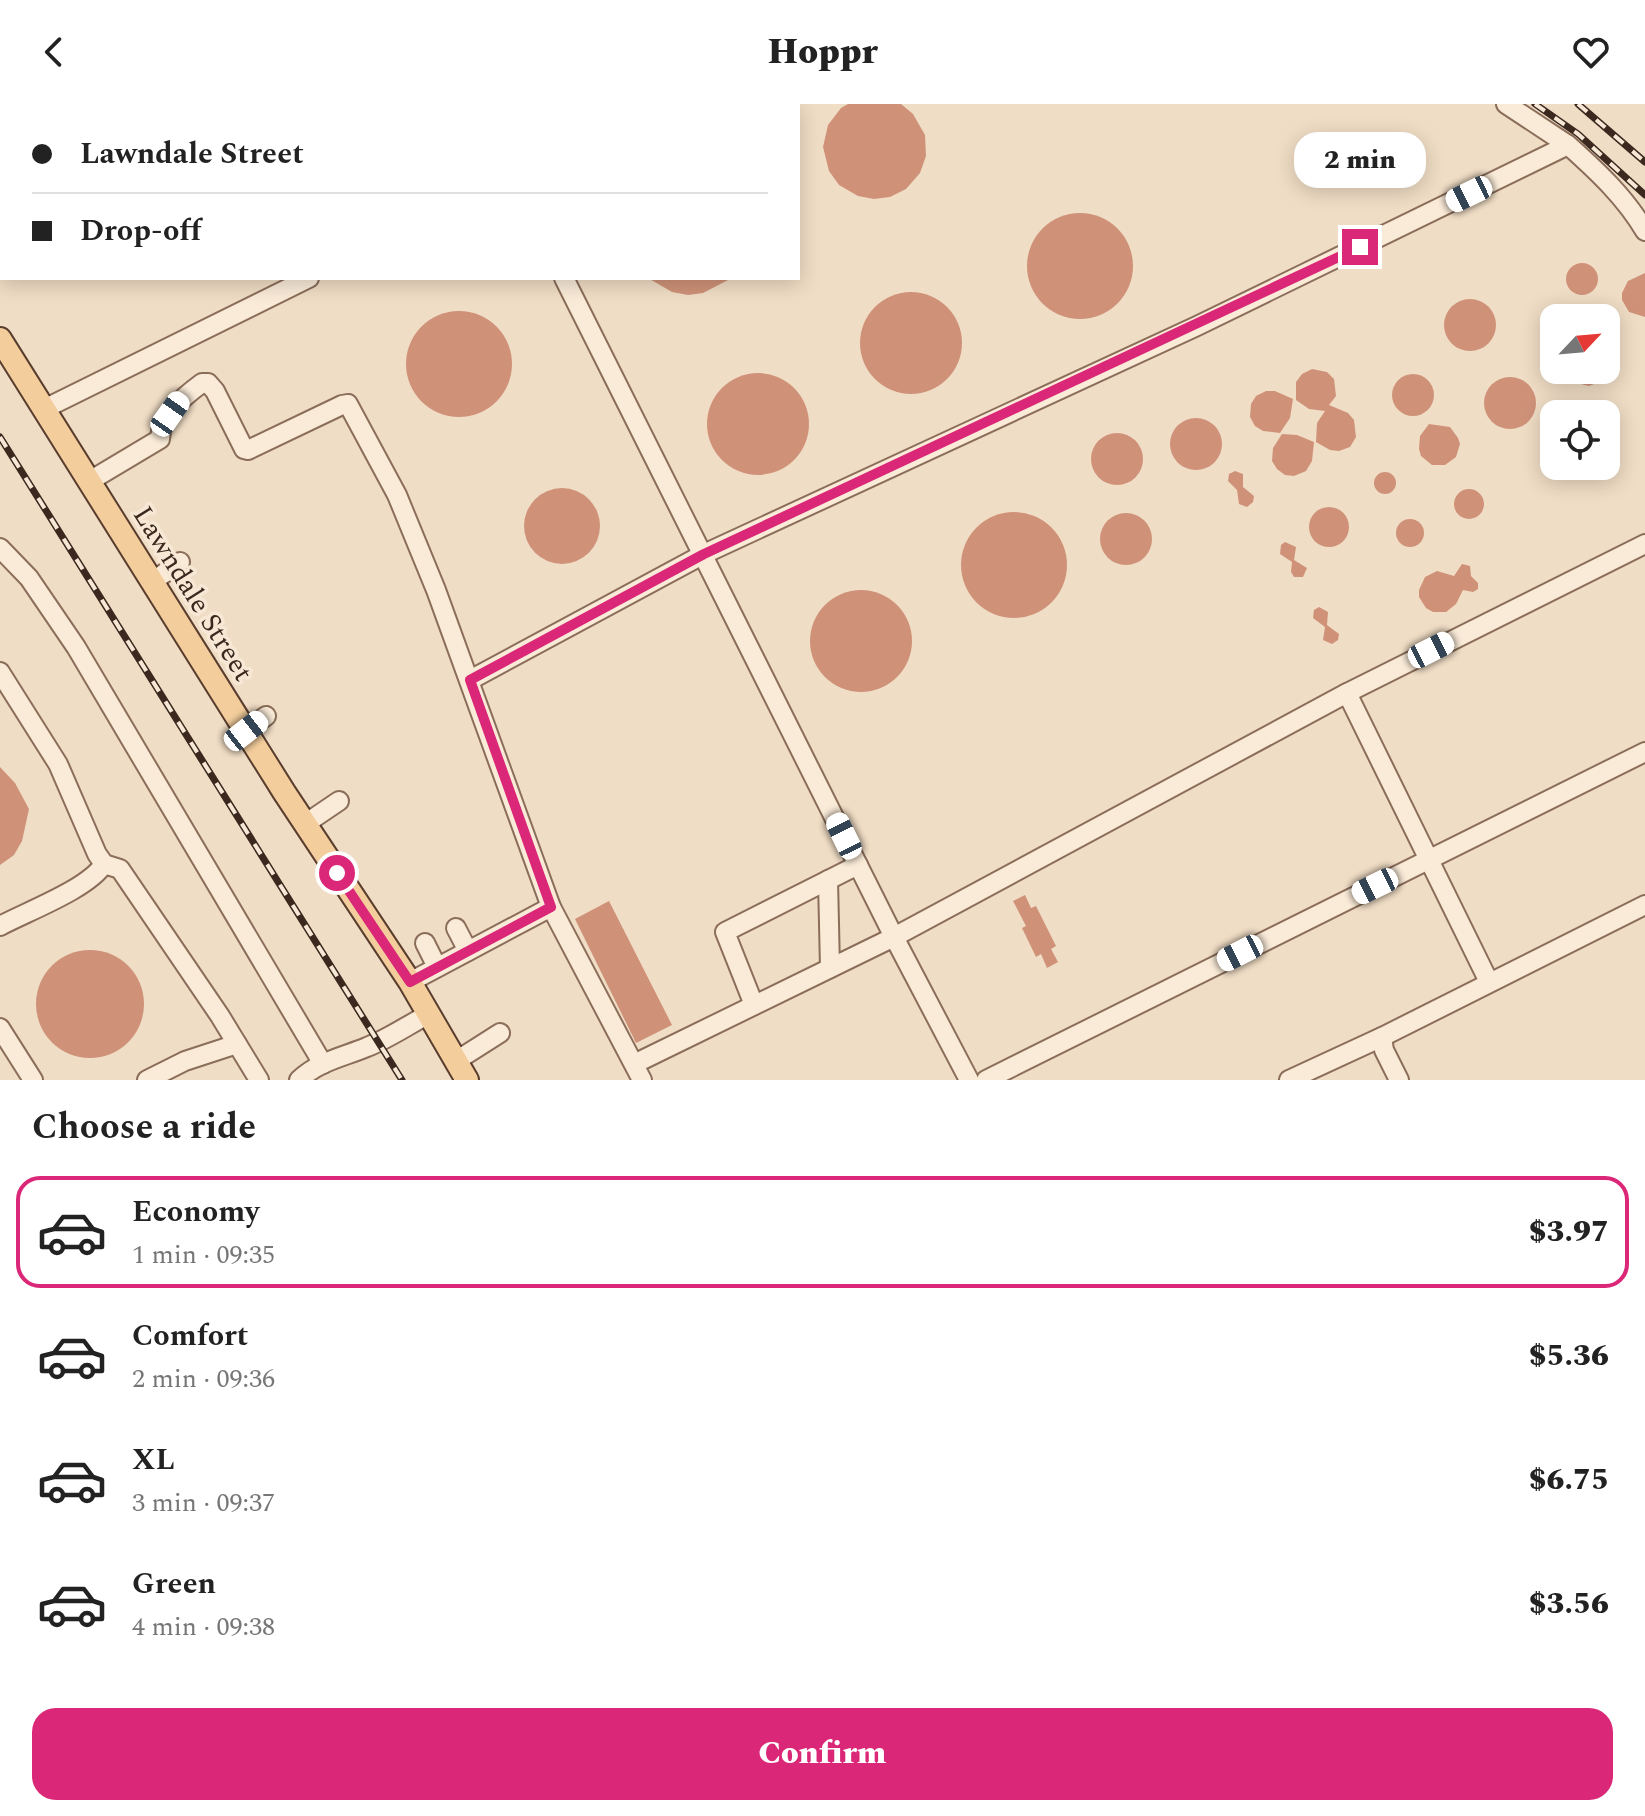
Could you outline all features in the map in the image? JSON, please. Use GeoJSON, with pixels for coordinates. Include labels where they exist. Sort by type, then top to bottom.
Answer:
{"type":"FeatureCollection","features":[{"type":"Feature","properties":{"kind":"main road","name":"Lawndale Street"},"geometry":{"type":"LineString","coordinates":[[0,339],[305,824],[410,982],[462,1071]]}},
{"type":"Feature","properties":{"kind":"lane"},"geometry":{"type":"LineString","coordinates":[[1506,104],[1568,145],[1605,178],[1636,215],[1645,231]]}},
{"type":"Feature","properties":{"kind":"lane"},"geometry":{"type":"LineString","coordinates":[[470,680],[704,554],[1197,326],[1568,145]]}},
{"type":"Feature","properties":{"kind":"lane"},"geometry":{"type":"LineString","coordinates":[[565,280],[894,937],[969,1080]]}},
{"type":"Feature","properties":{"kind":"lane"},"geometry":{"type":"LineString","coordinates":[[44,409],[289,283]]}},
{"type":"Feature","properties":{"kind":"lane"},"geometry":{"type":"LineString","coordinates":[[88,482],[160,439],[161,427],[182,398],[202,383],[208,383],[215,391],[244,449],[248,450],[348,404],[397,495],[470,680],[551,907],[638,1072],[754,1005],[894,937],[1347,693],[1645,544]]}},
{"type":"Feature","properties":{"kind":"lane"},"geometry":{"type":"LineString","coordinates":[[0,548],[29,578],[76,647],[323,1064]]}},
{"type":"Feature","properties":{"kind":"lane"},"geometry":{"type":"LineString","coordinates":[[152,582],[180,562]]}},
{"type":"Feature","properties":{"kind":"lane"},"geometry":{"type":"LineString","coordinates":[[0,672],[58,764],[97,854],[104,864],[120,869],[259,1080]]}},
{"type":"Feature","properties":{"kind":"lane"},"geometry":{"type":"LineString","coordinates":[[1347,693],[1489,982]]}},
{"type":"Feature","properties":{"kind":"lane"},"geometry":{"type":"LineString","coordinates":[[246,731],[266,716]]}},
{"type":"Feature","properties":{"kind":"lane"},"geometry":{"type":"LineString","coordinates":[[995,1078],[1645,752]]}},
{"type":"Feature","properties":{"kind":"lane"},"geometry":{"type":"LineString","coordinates":[[305,824],[339,801]]}},
{"type":"Feature","properties":{"kind":"lane"},"geometry":{"type":"LineString","coordinates":[[0,926],[81,885],[97,874],[104,864]]}},
{"type":"Feature","properties":{"kind":"lane"},"geometry":{"type":"LineString","coordinates":[[754,1005],[725,932],[858,865]]}},
{"type":"Feature","properties":{"kind":"lane"},"geometry":{"type":"LineString","coordinates":[[828,880],[830,968]]}},
{"type":"Feature","properties":{"kind":"lane"},"geometry":{"type":"LineString","coordinates":[[1289,1080],[1382,1037],[1645,905]]}},
{"type":"Feature","properties":{"kind":"lane"},"geometry":{"type":"LineString","coordinates":[[410,982],[551,907]]}},
{"type":"Feature","properties":{"kind":"lane"},"geometry":{"type":"LineString","coordinates":[[456,928],[468,951]]}},
{"type":"Feature","properties":{"kind":"lane"},"geometry":{"type":"LineString","coordinates":[[425,943],[437,967]]}},
{"type":"Feature","properties":{"kind":"lane"},"geometry":{"type":"LineString","coordinates":[[299,1080],[310,1070],[369,1047],[429,1014]]}},
{"type":"Feature","properties":{"kind":"lane"},"geometry":{"type":"LineString","coordinates":[[0,1028],[33,1080]]}},
{"type":"Feature","properties":{"kind":"lane"},"geometry":{"type":"LineString","coordinates":[[462,1071],[500,1033]]}},
{"type":"Feature","properties":{"kind":"lane"},"geometry":{"type":"LineString","coordinates":[[1382,1037],[1384,1050],[1399,1080]]}},
{"type":"Feature","properties":{"kind":"lane"},"geometry":{"type":"LineString","coordinates":[[147,1080],[185,1061],[237,1044]]}},
{"type":"Feature","properties":{"kind":"building"},"geometry":{"type":"Polygon","coordinates":[[[848,104],[901,104],[913,114],[925,135],[926,156],[920,173],[906,189],[890,197],[874,199],[858,196],[839,185],[829,171],[823,147],[828,125],[848,104]]]}},
{"type":"Feature","properties":{"kind":"building"},"geometry":{"type":"Polygon","coordinates":[[[1080,213],[1100,217],[1118,228],[1129,246],[1133,266],[1129,286],[1118,304],[1100,315],[1080,319],[1060,315],[1042,304],[1031,286],[1027,266],[1031,246],[1042,228],[1060,217],[1080,213]]]}},
{"type":"Feature","properties":{"kind":"building"},"geometry":{"type":"Polygon","coordinates":[[[1582,263],[1593,268],[1598,279],[1593,290],[1582,295],[1571,290],[1566,279],[1571,268],[1582,263]]]}},
{"type":"Feature","properties":{"kind":"building"},"geometry":{"type":"Polygon","coordinates":[[[1645,273],[1645,317],[1629,312],[1622,300],[1622,293],[1628,281],[1645,273]]]}},
{"type":"Feature","properties":{"kind":"building"},"geometry":{"type":"Polygon","coordinates":[[[651,280],[728,280],[703,293],[688,295],[672,292],[651,280]]]}},
{"type":"Feature","properties":{"kind":"building"},"geometry":{"type":"Polygon","coordinates":[[[911,292],[930,296],[947,307],[958,324],[962,343],[958,362],[947,379],[930,390],[911,394],[892,390],[875,379],[864,362],[860,343],[864,324],[875,307],[892,296],[911,292]]]}},
{"type":"Feature","properties":{"kind":"building"},"geometry":{"type":"Polygon","coordinates":[[[1470,299],[1489,306],[1496,325],[1489,344],[1470,351],[1451,344],[1444,325],[1451,306],[1470,299]]]}},
{"type":"Feature","properties":{"kind":"building"},"geometry":{"type":"Polygon","coordinates":[[[459,311],[479,315],[496,327],[508,344],[512,364],[508,384],[496,401],[479,413],[459,417],[439,413],[422,401],[410,384],[406,364],[410,344],[422,327],[439,315],[459,311]]]}},
{"type":"Feature","properties":{"kind":"building"},"geometry":{"type":"Polygon","coordinates":[[[1312,369],[1327,372],[1334,379],[1336,396],[1329,405],[1348,413],[1354,420],[1356,437],[1350,447],[1330,450],[1316,442],[1317,423],[1325,411],[1309,409],[1296,400],[1296,382],[1302,374],[1312,369]]]}},
{"type":"Feature","properties":{"kind":"building"},"geometry":{"type":"Polygon","coordinates":[[[758,373],[777,377],[794,388],[805,405],[809,424],[805,443],[794,460],[777,471],[758,475],[739,471],[722,460],[711,443],[707,424],[711,405],[722,388],[739,377],[758,373]]]}},
{"type":"Feature","properties":{"kind":"building"},"geometry":{"type":"Polygon","coordinates":[[[1413,374],[1428,380],[1434,395],[1428,410],[1413,416],[1398,410],[1392,395],[1398,380],[1413,374]]]}},
{"type":"Feature","properties":{"kind":"building"},"geometry":{"type":"Polygon","coordinates":[[[1510,377],[1529,384],[1536,403],[1529,422],[1510,429],[1491,422],[1484,403],[1491,384],[1510,377]]]}},
{"type":"Feature","properties":{"kind":"building"},"geometry":{"type":"Polygon","coordinates":[[[1275,391],[1293,399],[1290,418],[1280,433],[1263,431],[1255,426],[1250,417],[1251,404],[1256,396],[1275,391]]]}},
{"type":"Feature","properties":{"kind":"building"},"geometry":{"type":"Polygon","coordinates":[[[1196,418],[1215,425],[1222,444],[1215,463],[1196,470],[1177,463],[1170,444],[1177,425],[1196,418]]]}},
{"type":"Feature","properties":{"kind":"building"},"geometry":{"type":"Polygon","coordinates":[[[1429,424],[1450,427],[1458,438],[1460,444],[1456,457],[1445,465],[1432,465],[1421,456],[1420,436],[1429,424]]]}},
{"type":"Feature","properties":{"kind":"building"},"geometry":{"type":"Polygon","coordinates":[[[1117,433],[1136,440],[1143,459],[1136,478],[1117,485],[1098,478],[1091,459],[1098,440],[1117,433]]]}},
{"type":"Feature","properties":{"kind":"building"},"geometry":{"type":"Polygon","coordinates":[[[1282,434],[1297,435],[1314,442],[1312,461],[1306,471],[1294,476],[1285,475],[1277,469],[1272,461],[1273,448],[1282,434]]]}},
{"type":"Feature","properties":{"kind":"building"},"geometry":{"type":"Polygon","coordinates":[[[1235,471],[1243,474],[1243,487],[1254,496],[1247,507],[1239,504],[1237,490],[1228,481],[1229,474],[1235,471]]]}},
{"type":"Feature","properties":{"kind":"building"},"geometry":{"type":"Polygon","coordinates":[[[1385,472],[1396,483],[1385,494],[1374,483],[1385,472]]]}},
{"type":"Feature","properties":{"kind":"building"},"geometry":{"type":"Polygon","coordinates":[[[562,488],[576,491],[589,499],[597,512],[600,526],[597,540],[589,553],[576,561],[562,564],[548,561],[535,553],[527,540],[524,526],[527,512],[535,499],[548,491],[562,488]]]}},
{"type":"Feature","properties":{"kind":"building"},"geometry":{"type":"Polygon","coordinates":[[[1469,489],[1480,493],[1484,504],[1480,515],[1469,519],[1458,515],[1454,504],[1458,493],[1469,489]]]}},
{"type":"Feature","properties":{"kind":"building"},"geometry":{"type":"Polygon","coordinates":[[[1329,507],[1343,513],[1349,527],[1343,541],[1329,547],[1315,541],[1309,527],[1315,513],[1329,507]]]}},
{"type":"Feature","properties":{"kind":"building"},"geometry":{"type":"Polygon","coordinates":[[[1014,512],[1034,516],[1052,527],[1063,545],[1067,565],[1063,585],[1052,603],[1034,614],[1014,618],[994,614],[976,603],[965,585],[961,565],[965,545],[976,527],[994,516],[1014,512]]]}},
{"type":"Feature","properties":{"kind":"building"},"geometry":{"type":"Polygon","coordinates":[[[1126,513],[1145,520],[1152,539],[1145,558],[1126,565],[1107,558],[1100,539],[1107,520],[1126,513]]]}},
{"type":"Feature","properties":{"kind":"building"},"geometry":{"type":"Polygon","coordinates":[[[1410,519],[1420,523],[1424,533],[1420,543],[1410,547],[1400,543],[1396,533],[1400,523],[1410,519]]]}},
{"type":"Feature","properties":{"kind":"building"},"geometry":{"type":"Polygon","coordinates":[[[1285,542],[1296,547],[1294,560],[1307,568],[1303,577],[1294,577],[1292,562],[1280,554],[1281,545],[1285,542]]]}},
{"type":"Feature","properties":{"kind":"building"},"geometry":{"type":"Polygon","coordinates":[[[1462,564],[1470,566],[1478,589],[1473,592],[1463,590],[1456,604],[1446,612],[1433,612],[1426,608],[1419,597],[1425,577],[1437,571],[1454,576],[1462,564]]]}},
{"type":"Feature","properties":{"kind":"building"},"geometry":{"type":"Polygon","coordinates":[[[861,590],[880,594],[897,605],[908,622],[912,641],[908,660],[897,677],[880,688],[861,692],[842,688],[825,677],[814,660],[810,641],[814,622],[825,605],[842,594],[861,590]]]}},
{"type":"Feature","properties":{"kind":"building"},"geometry":{"type":"Polygon","coordinates":[[[1319,607],[1328,612],[1327,625],[1339,634],[1338,640],[1332,644],[1323,640],[1325,627],[1313,618],[1314,610],[1319,607]]]}},
{"type":"Feature","properties":{"kind":"building"},"geometry":{"type":"Polygon","coordinates":[[[0,767],[15,783],[29,809],[22,841],[14,855],[0,865],[0,767]]]}},
{"type":"Feature","properties":{"kind":"building"},"geometry":{"type":"Polygon","coordinates":[[[1025,895],[1031,908],[1036,906],[1056,946],[1051,949],[1058,962],[1047,968],[1041,954],[1036,957],[1022,928],[1026,926],[1013,901],[1025,895]]]}},
{"type":"Feature","properties":{"kind":"building"},"geometry":{"type":"Polygon","coordinates":[[[609,901],[672,1025],[636,1043],[575,919],[609,901]]]}},
{"type":"Feature","properties":{"kind":"building"},"geometry":{"type":"Polygon","coordinates":[[[90,950],[111,954],[128,966],[140,983],[144,1004],[140,1025],[128,1042],[111,1054],[90,1058],[69,1054],[52,1042],[40,1025],[36,1004],[40,983],[52,966],[69,954],[90,950]]]}},
{"type":"Feature","properties":{"kind":"railway"},"geometry":{"type":"LineString","coordinates":[[1535,104],[1578,134],[1645,195]]}},
{"type":"Feature","properties":{"kind":"railway"},"geometry":{"type":"LineString","coordinates":[[1578,104],[1645,162]]}},
{"type":"Feature","properties":{"kind":"railway"},"geometry":{"type":"LineString","coordinates":[[0,437],[402,1080]]}},
{"type":"Feature","properties":{"kind":"route"},"geometry":{"type":"LineString","coordinates":[[337,873],[410,982],[551,907],[470,680],[704,554],[1197,326],[1360,247]]}}]}
